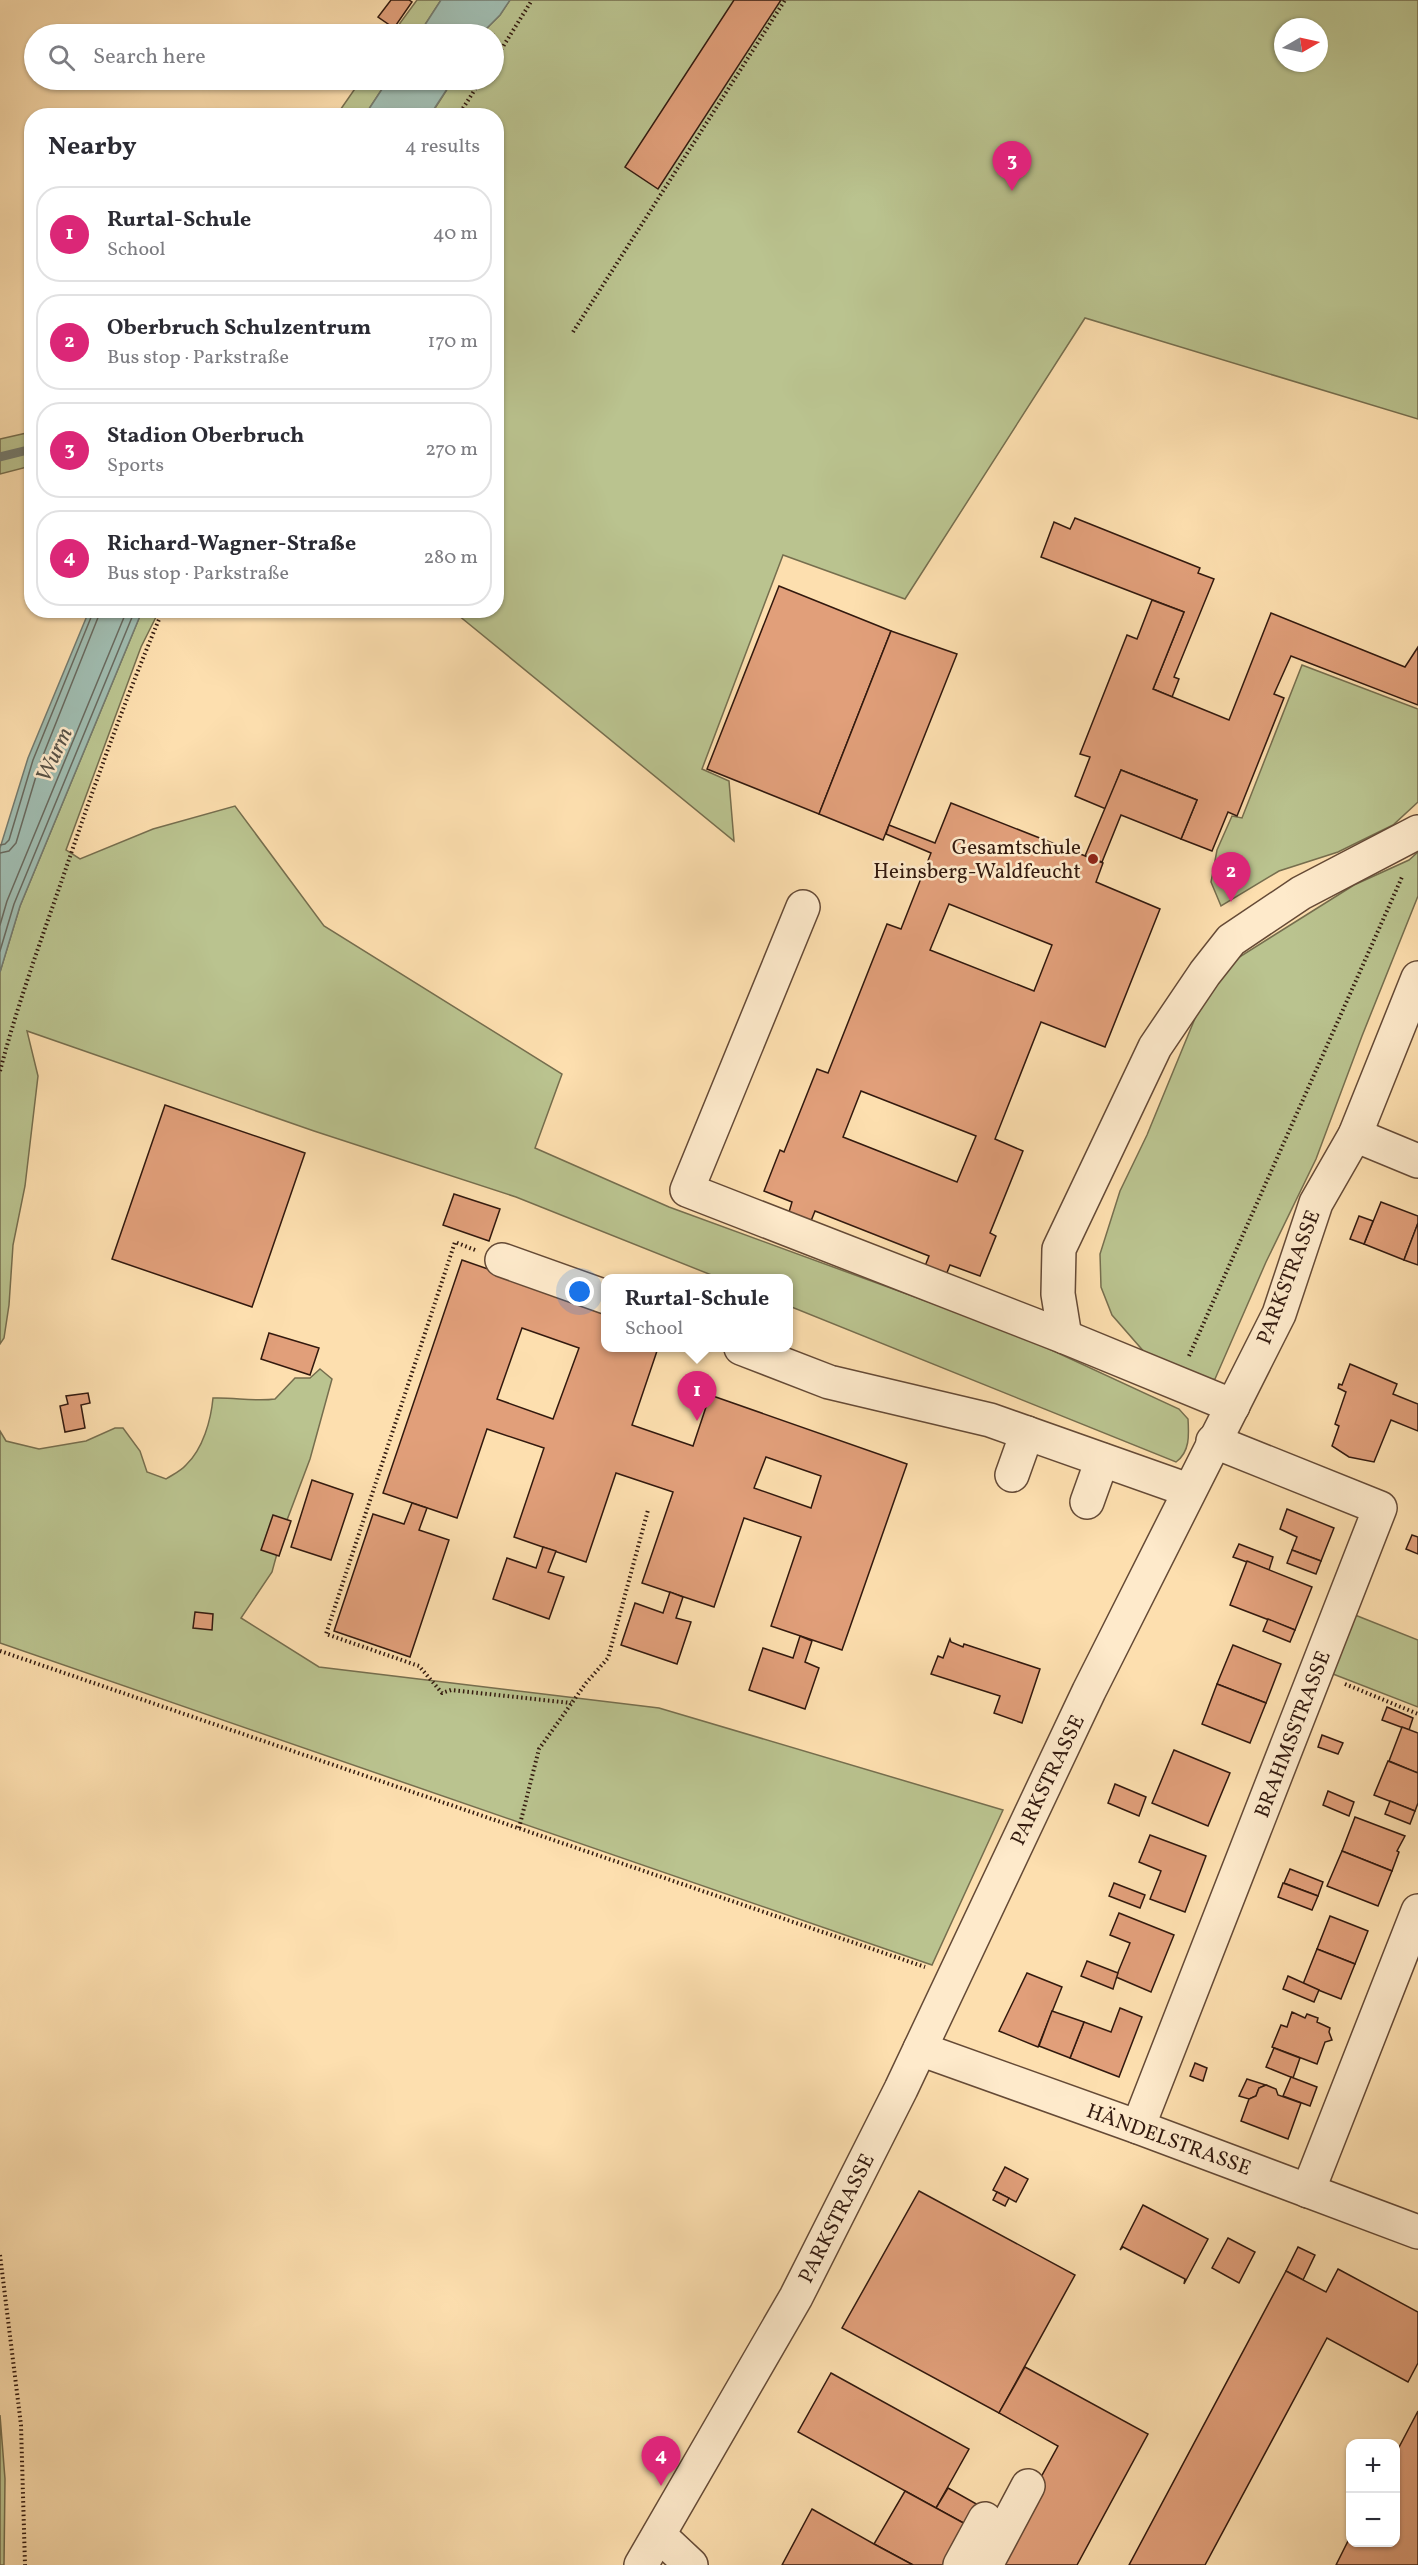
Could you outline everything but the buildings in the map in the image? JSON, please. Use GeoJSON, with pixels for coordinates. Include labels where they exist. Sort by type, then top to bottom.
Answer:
{"type":"FeatureCollection","features":[{"type":"Feature","properties":{"kind":"street"},"geometry":{"type":"LineString","coordinates":[[1065,1337],[1058,1294],[1059,1249],[1155,1047],[1204,973],[1231,940],[1301,892],[1409,837]]}},
{"type":"Feature","properties":{"kind":"street"},"geometry":{"type":"LineString","coordinates":[[803,908],[687,1190],[1065,1337],[1233,1406]]}},
{"type":"Feature","properties":{"kind":"street","name":"PARKSTRASSE"},"geometry":{"type":"LineString","coordinates":[[641,2565],[796,2297],[920,2049],[1031,1810],[1188,1490],[1279,1314],[1316,1203],[1355,1135],[1418,978]]}},
{"type":"Feature","properties":{"kind":"street"},"geometry":{"type":"LineString","coordinates":[[1355,1135],[1418,1161]]}},
{"type":"Feature","properties":{"kind":"street"},"geometry":{"type":"LineString","coordinates":[[502,1260],[601,1296]]}},
{"type":"Feature","properties":{"kind":"street"},"geometry":{"type":"LineString","coordinates":[[754,1352],[829,1382],[990,1420],[1188,1490]]}},
{"type":"Feature","properties":{"kind":"street"},"geometry":{"type":"LineString","coordinates":[[1012,1475],[1027,1433]]}},
{"type":"Feature","properties":{"kind":"street","name":"BRAHMSSTRASSE"},"geometry":{"type":"LineString","coordinates":[[1138,2127],[1380,1508],[1214,1441]]}},
{"type":"Feature","properties":{"kind":"street"},"geometry":{"type":"LineString","coordinates":[[1087,1502],[1102,1460]]}},
{"type":"Feature","properties":{"kind":"street"},"geometry":{"type":"LineString","coordinates":[[1308,2191],[1418,1911]]}},
{"type":"Feature","properties":{"kind":"street","name":"HÄNDELSTRASSE"},"geometry":{"type":"LineString","coordinates":[[920,2049],[1138,2127],[1418,2232]]}},
{"type":"Feature","properties":{"kind":"street"},"geometry":{"type":"LineString","coordinates":[[960,2565],[1014,2488],[986,2565]]}},
{"type":"Feature","properties":{"kind":"street"},"geometry":{"type":"LineString","coordinates":[[659,2535],[691,2565]]}},
{"type":"Feature","properties":{"kind":"path"},"geometry":{"type":"LineString","coordinates":[[504,45],[532,0]]}},
{"type":"Feature","properties":{"kind":"path"},"geometry":{"type":"LineString","coordinates":[[573,332],[785,0]]}},
{"type":"Feature","properties":{"kind":"path"},"geometry":{"type":"LineString","coordinates":[[463,108],[475,90]]}},
{"type":"Feature","properties":{"kind":"path"},"geometry":{"type":"LineString","coordinates":[[0,1071],[22,997],[78,835],[134,678],[160,618]]}},
{"type":"Feature","properties":{"kind":"path"},"geometry":{"type":"LineString","coordinates":[[1177,1383],[1406,867],[1409,837]]}},
{"type":"Feature","properties":{"kind":"path"},"geometry":{"type":"LineString","coordinates":[[502,1260],[455,1242],[326,1634],[419,1666],[442,1693],[452,1690],[571,1703]]}},
{"type":"Feature","properties":{"kind":"path"},"geometry":{"type":"LineString","coordinates":[[519,1828],[539,1749],[586,1683],[608,1658],[648,1510]]}},
{"type":"Feature","properties":{"kind":"path"},"geometry":{"type":"LineString","coordinates":[[0,1651],[954,1977]]}},
{"type":"Feature","properties":{"kind":"path"},"geometry":{"type":"LineString","coordinates":[[1316,1672],[1418,1714]]}},
{"type":"Feature","properties":{"kind":"path"},"geometry":{"type":"LineString","coordinates":[[0,2255],[21,2425],[25,2565]]}},
{"type":"Feature","properties":{"kind":"green space"},"geometry":{"type":"Polygon","coordinates":[[[417,0],[441,0],[425,24],[399,24],[417,0]]]}},
{"type":"Feature","properties":{"kind":"green space"},"geometry":{"type":"Polygon","coordinates":[[[510,0],[1418,0],[1418,419],[1085,318],[905,599],[783,555],[702,769],[729,781],[734,841],[462,618],[504,618],[504,108],[435,108],[447,90],[504,90],[504,24],[491,24],[510,0]]]}},
{"type":"Feature","properties":{"kind":"green space"},"geometry":{"type":"Polygon","coordinates":[[[354,90],[381,90],[370,108],[342,108],[354,90]]]}},
{"type":"Feature","properties":{"kind":"green space"},"geometry":{"type":"Polygon","coordinates":[[[24,434],[24,468],[0,474],[0,439],[24,434]]]}},
{"type":"Feature","properties":{"kind":"green space"},"geometry":{"type":"Polygon","coordinates":[[[139,618],[156,618],[141,647],[66,850],[80,859],[153,829],[235,806],[324,926],[562,1074],[535,1148],[669,1207],[1019,1335],[1179,1409],[1188,1419],[1188,1443],[1184,1453],[1176,1462],[793,1308],[793,1274],[709,1274],[516,1197],[314,1131],[27,1031],[38,1076],[25,1186],[13,1245],[9,1305],[4,1338],[0,1344],[0,972],[20,906],[139,618]]]}},
{"type":"Feature","properties":{"kind":"green space"},"geometry":{"type":"Polygon","coordinates":[[[1302,665],[1418,709],[1418,802],[1393,825],[1338,852],[1279,871],[1221,906],[1211,882],[1217,850],[1232,816],[1242,818],[1302,665]]]}},
{"type":"Feature","properties":{"kind":"green space"},"geometry":{"type":"Polygon","coordinates":[[[1418,852],[1418,896],[1316,1159],[1266,1262],[1215,1379],[1204,1383],[1153,1362],[1112,1315],[1101,1287],[1100,1254],[1120,1191],[1147,1135],[1205,994],[1233,961],[1354,885],[1409,860],[1418,852]]]}},
{"type":"Feature","properties":{"kind":"green space"},"geometry":{"type":"Polygon","coordinates":[[[320,1369],[332,1379],[310,1459],[284,1528],[272,1572],[241,1618],[319,1667],[659,1708],[1003,1810],[932,1965],[0,1643],[0,1431],[6,1441],[39,1449],[86,1441],[115,1428],[123,1428],[140,1451],[147,1472],[166,1479],[184,1467],[197,1451],[208,1425],[213,1398],[275,1399],[295,1378],[310,1378],[320,1369]]]}},
{"type":"Feature","properties":{"kind":"green space"},"geometry":{"type":"Polygon","coordinates":[[[1355,1615],[1418,1640],[1418,1707],[1333,1674],[1355,1615]]]}},
{"type":"Feature","properties":{"kind":"green space"},"geometry":{"type":"Polygon","coordinates":[[[0,2415],[5,2479],[4,2565],[0,2565],[0,2415]]]}},
{"type":"Feature","properties":{"kind":"water"},"geometry":{"type":"Polygon","coordinates":[[[441,0],[510,0],[491,24],[425,24],[441,0]]]}},
{"type":"Feature","properties":{"kind":"water"},"geometry":{"type":"Polygon","coordinates":[[[381,90],[446,90],[435,108],[370,108],[381,90]]]}},
{"type":"Feature","properties":{"kind":"water","name":"Wurm"},"geometry":{"type":"Polygon","coordinates":[[[86,618],[139,618],[20,906],[0,972],[0,848],[28,758],[86,618]]]}},
{"type":"Feature","properties":{"kind":"waterway"},"geometry":{"type":"LineString","coordinates":[[0,457],[24,451]]}},
{"type":"Feature","properties":{"kind":"place","name":"Stadion Oberbruch"},"geometry":{"type":"Point","coordinates":[1012,191]}},
{"type":"Feature","properties":{"kind":"place","name":"Gesamtschule Heinsberg-Waldfeucht"},"geometry":{"type":"Point","coordinates":[1093,859]}},
{"type":"Feature","properties":{"kind":"place","name":"Oberbruch Schulzentrum"},"geometry":{"type":"Point","coordinates":[1231,902]}},
{"type":"Feature","properties":{"kind":"place","name":"Rurtal-Schule"},"geometry":{"type":"Point","coordinates":[697,1421]}},
{"type":"Feature","properties":{"kind":"place","name":"Richard-Wagner-Straße"},"geometry":{"type":"Point","coordinates":[661,2486]}}]}
